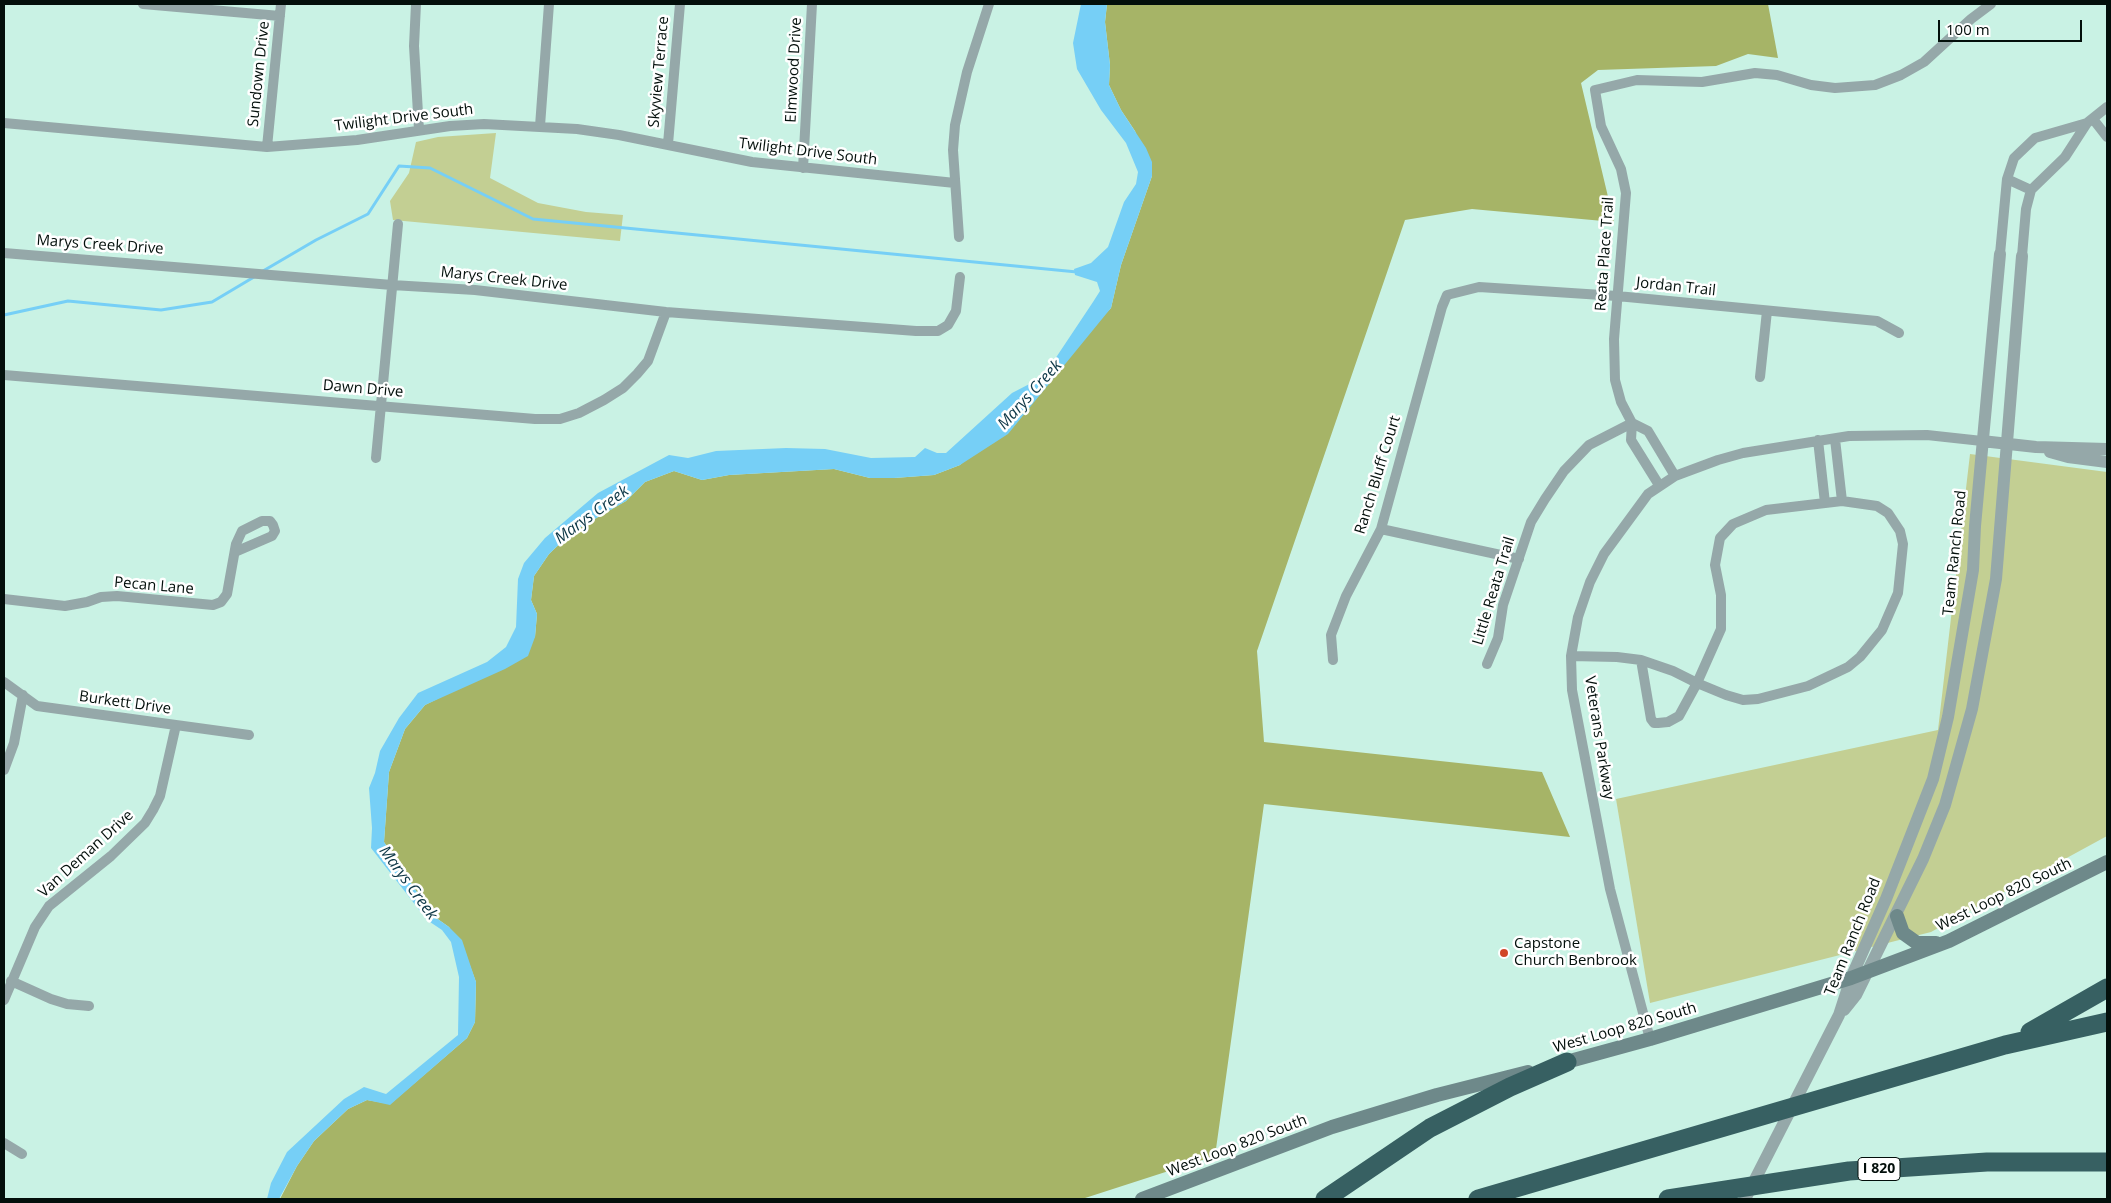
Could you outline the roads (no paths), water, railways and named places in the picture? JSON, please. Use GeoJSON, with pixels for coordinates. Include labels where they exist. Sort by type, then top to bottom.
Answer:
{"type":"FeatureCollection","features":[{"type":"Feature","properties":{"kind":"highway"},"geometry":{"type":"LineString","coordinates":[[2005,1045],[2107,988]]}},
{"type":"Feature","properties":{"kind":"highway"},"geometry":{"type":"LineString","coordinates":[[1478,1199],[2005,1045],[2107,1022]]}},
{"type":"Feature","properties":{"kind":"highway"},"geometry":{"type":"LineString","coordinates":[[1325,1199],[1430,1128],[1510,1087],[1567,1062]]}},
{"type":"Feature","properties":{"kind":"highway","name":"I 820"},"geometry":{"type":"LineString","coordinates":[[1668,1199],[1849,1171],[1987,1162],[2102,1164]]}},
{"type":"Feature","properties":{"kind":"main road","name":"West Loop 820 South"},"geometry":{"type":"LineString","coordinates":[[1142,1199],[1332,1127],[1437,1095],[1650,1039],[1851,978],[1949,941],[2107,862]]}},
{"type":"Feature","properties":{"kind":"main road"},"geometry":{"type":"LineString","coordinates":[[1896,916],[1903,933],[1916,943],[1949,941]]}},
{"type":"Feature","properties":{"kind":"street"},"geometry":{"type":"LineString","coordinates":[[143,4],[280,16]]}},
{"type":"Feature","properties":{"kind":"street","name":"Sundown Drive"},"geometry":{"type":"LineString","coordinates":[[267,147],[281,4]]}},
{"type":"Feature","properties":{"kind":"street"},"geometry":{"type":"LineString","coordinates":[[416,4],[414,46],[419,130]]}},
{"type":"Feature","properties":{"kind":"street"},"geometry":{"type":"LineString","coordinates":[[540,126],[549,4]]}},
{"type":"Feature","properties":{"kind":"street","name":"Skyview Terrace"},"geometry":{"type":"LineString","coordinates":[[668,144],[680,4]]}},
{"type":"Feature","properties":{"kind":"street","name":"Elmwood Drive"},"geometry":{"type":"LineString","coordinates":[[803,168],[812,4]]}},
{"type":"Feature","properties":{"kind":"street"},"geometry":{"type":"LineString","coordinates":[[959,237],[953,150],[955,125],[967,72],[989,4]]}},
{"type":"Feature","properties":{"kind":"street"},"geometry":{"type":"LineString","coordinates":[[1976,9],[1992,4]]}},
{"type":"Feature","properties":{"kind":"street","name":"Reata Place Trail"},"geometry":{"type":"LineString","coordinates":[[1659,486],[1631,440],[1632,422],[1619,395],[1614,371],[1626,193],[1621,169],[1601,126],[1595,90],[1637,80],[1702,82],[1756,73],[1777,75],[1835,88],[1875,85],[1900,75],[1924,62],[1976,9]]}},
{"type":"Feature","properties":{"kind":"street","name":"Team Ranch Road"},"geometry":{"type":"LineString","coordinates":[[1839,1015],[1856,995],[1896,916],[1945,805],[1972,709],[1996,579],[2026,209],[2031,190],[2065,157],[2090,121],[2107,107]]}},
{"type":"Feature","properties":{"kind":"street"},"geometry":{"type":"LineString","coordinates":[[2090,121],[2107,137]]}},
{"type":"Feature","properties":{"kind":"street","name":"Team Ranch Road"},"geometry":{"type":"LineString","coordinates":[[1745,1199],[1839,1015],[1851,978],[1886,898],[1933,778],[1948,717],[1973,570],[1982,441],[2006,179],[2014,158],[2029,141],[2090,121]]}},
{"type":"Feature","properties":{"kind":"street","name":"Twilight Drive South"},"geometry":{"type":"LineString","coordinates":[[4,123],[267,147],[357,140],[419,130],[484,124],[540,126],[585,130],[668,144],[752,162],[955,183]]}},
{"type":"Feature","properties":{"kind":"street"},"geometry":{"type":"LineString","coordinates":[[2006,179],[2031,190]]}},
{"type":"Feature","properties":{"kind":"street"},"geometry":{"type":"LineString","coordinates":[[376,458],[398,224]]}},
{"type":"Feature","properties":{"kind":"street","name":"Marys Creek Drive"},"geometry":{"type":"LineString","coordinates":[[4,253],[267,273],[392,285],[475,290],[666,312],[891,330],[938,331],[948,325],[956,311],[960,277]]}},
{"type":"Feature","properties":{"kind":"street","name":"Jordan Trail"},"geometry":{"type":"LineString","coordinates":[[1447,295],[1479,287],[1618,296],[1766,312],[1877,321],[1899,333]]}},
{"type":"Feature","properties":{"kind":"street","name":"Ranch Bluff Court"},"geometry":{"type":"LineString","coordinates":[[1333,660],[1331,635],[1338,616],[1381,528],[1439,317],[1447,295]]}},
{"type":"Feature","properties":{"kind":"street","name":"Dawn Drive"},"geometry":{"type":"LineString","coordinates":[[4,375],[548,420],[560,419],[579,413],[623,388],[637,374],[648,361],[666,312]]}},
{"type":"Feature","properties":{"kind":"street"},"geometry":{"type":"LineString","coordinates":[[1760,377],[1766,312]]}},
{"type":"Feature","properties":{"kind":"street","name":"Reata Place Trail"},"geometry":{"type":"LineString","coordinates":[[1632,422],[1648,431],[1674,476]]}},
{"type":"Feature","properties":{"kind":"street","name":"Little Reata Trail"},"geometry":{"type":"LineString","coordinates":[[1487,664],[1498,638],[1503,605],[1531,522],[1564,471],[1589,445],[1632,422]]}},
{"type":"Feature","properties":{"kind":"street","name":"Veterans Parkway"},"geometry":{"type":"LineString","coordinates":[[1650,1039],[1598,837],[1572,690],[1572,656],[1578,617],[1590,582],[1604,554],[1648,494],[1674,476],[1743,453],[1849,436],[1927,435],[2036,447],[2107,449]]}},
{"type":"Feature","properties":{"kind":"street"},"geometry":{"type":"LineString","coordinates":[[1835,438],[1842,502]]}},
{"type":"Feature","properties":{"kind":"street"},"geometry":{"type":"LineString","coordinates":[[1818,440],[1825,503]]}},
{"type":"Feature","properties":{"kind":"street","name":"Veterans Parkway"},"geometry":{"type":"LineString","coordinates":[[2036,447],[2068,457],[2107,462]]}},
{"type":"Feature","properties":{"kind":"street"},"geometry":{"type":"LineString","coordinates":[[1572,656],[1617,657],[1642,660],[1673,671],[1697,683],[1742,700],[1790,692],[1828,678],[1848,667],[1860,657],[1882,630],[1898,593],[1903,544],[1900,531],[1888,513],[1877,506],[1842,502],[1766,510],[1733,524],[1720,538],[1715,565],[1721,595],[1721,629],[1697,683],[1679,716],[1668,722],[1654,723],[1651,719],[1642,660]]}},
{"type":"Feature","properties":{"kind":"street"},"geometry":{"type":"LineString","coordinates":[[1381,528],[1519,559]]}},
{"type":"Feature","properties":{"kind":"street","name":"Pecan Lane"},"geometry":{"type":"LineString","coordinates":[[4,599],[65,606],[87,602],[101,596],[117,596],[214,605],[221,602],[227,594],[235,552]]}},
{"type":"Feature","properties":{"kind":"street"},"geometry":{"type":"LineString","coordinates":[[1966,615],[1989,620]]}},
{"type":"Feature","properties":{"kind":"street","name":"Burkett Drive"},"geometry":{"type":"LineString","coordinates":[[4,682],[37,706],[249,735]]}},
{"type":"Feature","properties":{"kind":"street"},"geometry":{"type":"LineString","coordinates":[[4,770],[14,743],[23,695]]}},
{"type":"Feature","properties":{"kind":"street","name":"Van Deman Drive"},"geometry":{"type":"LineString","coordinates":[[4,1000],[35,927],[49,906],[111,856],[145,823],[160,796],[176,725]]}},
{"type":"Feature","properties":{"kind":"street"},"geometry":{"type":"LineString","coordinates":[[1925,797],[1945,805]]}},
{"type":"Feature","properties":{"kind":"street"},"geometry":{"type":"LineString","coordinates":[[12,981],[67,1004],[89,1006]]}},
{"type":"Feature","properties":{"kind":"street"},"geometry":{"type":"LineString","coordinates":[[4,1143],[22,1154]]}},
{"type":"Feature","properties":{"kind":"water","name":"Marys Creek"},"geometry":{"type":"Polygon","coordinates":[[[1081,4],[1107,4],[1105,22],[1110,65],[1109,85],[1121,110],[1146,148],[1152,162],[1152,176],[1121,265],[1111,308],[1008,434],[960,465],[934,475],[894,478],[870,478],[834,469],[729,475],[702,480],[674,471],[645,482],[626,501],[572,532],[549,554],[534,576],[531,600],[537,614],[535,637],[528,656],[505,669],[425,705],[405,729],[389,772],[384,842],[432,915],[449,927],[462,940],[476,982],[475,1022],[467,1038],[390,1105],[367,1100],[348,1109],[314,1141],[297,1166],[279,1199],[267,1199],[271,1183],[287,1152],[344,1099],[364,1087],[386,1094],[458,1035],[459,977],[451,942],[442,930],[427,920],[371,848],[372,828],[369,788],[380,751],[399,718],[418,693],[487,662],[506,647],[516,627],[518,579],[524,563],[545,538],[598,493],[669,455],[688,458],[716,451],[786,448],[825,449],[871,458],[915,457],[925,448],[937,453],[946,453],[1012,393],[1043,377],[1100,291],[1097,282],[1075,275],[1074,269],[1091,263],[1108,247],[1124,202],[1136,184],[1138,172],[1126,143],[1101,110],[1077,69],[1073,43],[1081,4]]]}},
{"type":"Feature","properties":{"kind":"waterway"},"geometry":{"type":"LineString","coordinates":[[263,271],[316,240],[368,214],[399,166],[430,168],[533,219],[1077,272]]}},
{"type":"Feature","properties":{"kind":"waterway"},"geometry":{"type":"LineString","coordinates":[[4,315],[68,301],[161,310],[212,302],[254,277]]}},
{"type":"Feature","properties":{"kind":"place","name":"Capstone Church Benbrook"},"geometry":{"type":"Point","coordinates":[1504,953]}}]}
